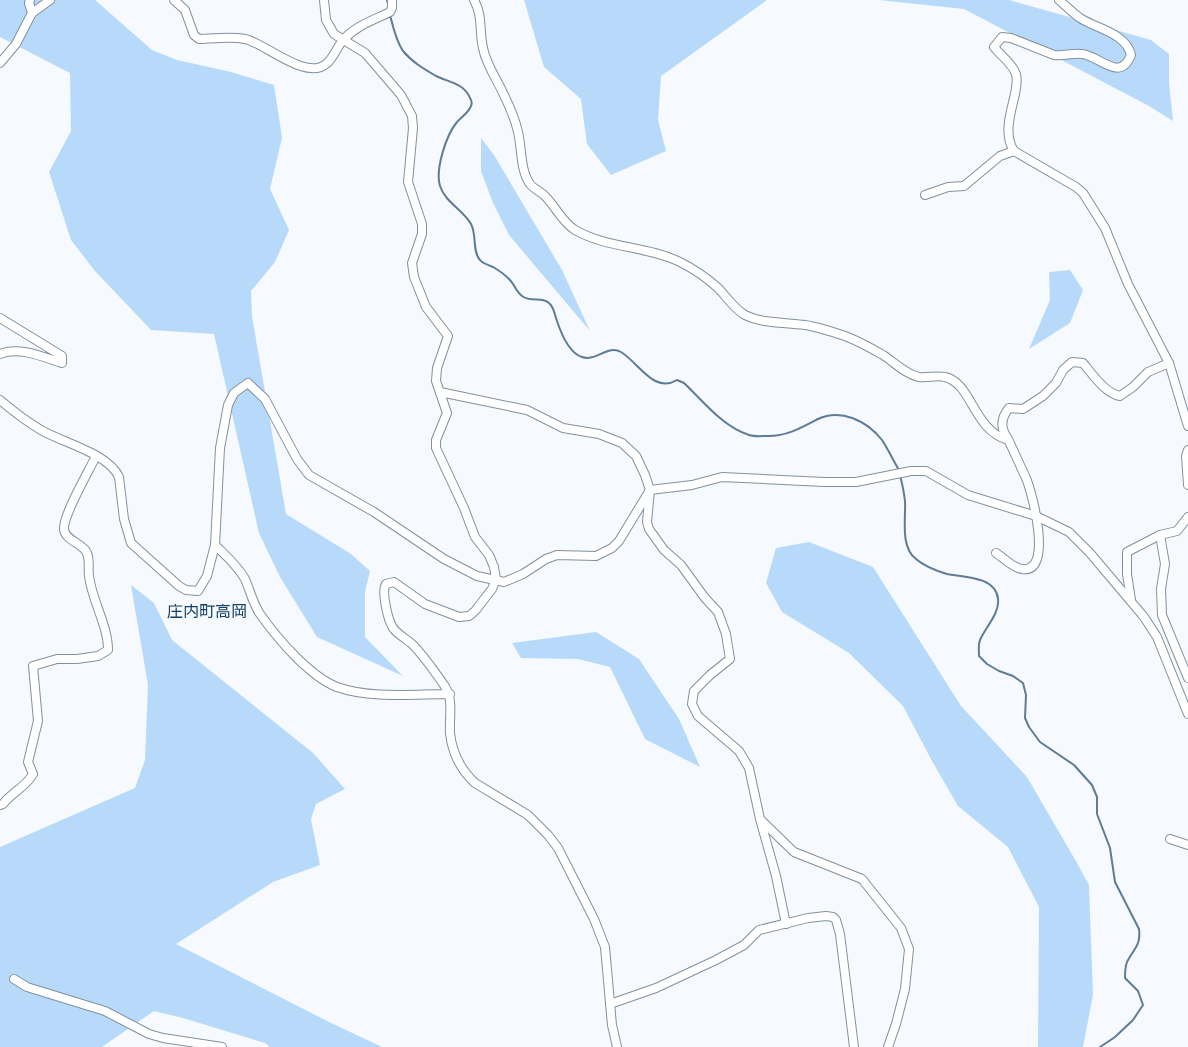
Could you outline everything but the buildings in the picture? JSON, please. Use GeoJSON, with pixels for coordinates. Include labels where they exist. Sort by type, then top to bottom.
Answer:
{"type":"FeatureCollection","features":[{"type":"Feature","properties":{"kind":"street"},"geometry":{"type":"LineString","coordinates":[[30,0],[32,13]]}},
{"type":"Feature","properties":{"kind":"street"},"geometry":{"type":"LineString","coordinates":[[0,63],[16,44],[32,13],[50,0]]}},
{"type":"Feature","properties":{"kind":"street"},"geometry":{"type":"LineString","coordinates":[[174,0],[185,10],[194,35],[199,40],[221,37],[246,40],[287,61],[316,69],[326,64],[344,39],[366,22],[390,12],[392,0]]}},
{"type":"Feature","properties":{"kind":"street"},"geometry":{"type":"LineString","coordinates":[[324,0],[326,20],[334,34],[365,53],[390,80],[401,95],[412,116],[413,128],[408,182],[422,224],[422,234],[412,263],[414,277],[426,307],[448,336],[437,368],[436,381],[447,413],[436,440],[436,448],[464,508],[475,537],[494,567],[496,579],[492,589],[475,611],[469,616],[459,617],[425,604],[394,582],[386,584],[384,596],[392,626],[413,645],[450,694],[450,733],[454,750],[467,776],[535,821],[558,848],[594,919],[605,947],[610,1004],[617,1047]]}},
{"type":"Feature","properties":{"kind":"street"},"geometry":{"type":"LineString","coordinates":[[474,0],[480,10],[483,48],[487,62],[504,94],[514,119],[524,169],[530,184],[556,208],[566,224],[577,231],[602,240],[652,251],[680,262],[699,273],[738,310],[746,315],[761,320],[807,325],[847,337],[883,355],[918,376],[945,377],[954,381],[963,390],[986,428],[1000,438],[1008,440]]}},
{"type":"Feature","properties":{"kind":"street"},"geometry":{"type":"LineString","coordinates":[[1059,0],[1080,18],[1120,38],[1127,44],[1131,55],[1126,64],[1120,68],[1114,68],[1081,54],[1054,55],[1012,38],[1002,37],[994,47],[1002,58],[1012,64],[1017,80],[1008,130],[1008,142],[1014,151],[1083,193],[1105,228],[1128,284],[1169,363],[1188,426]]}},
{"type":"Feature","properties":{"kind":"street"},"geometry":{"type":"LineString","coordinates":[[925,195],[948,187],[964,186],[1000,156],[1014,151]]}},
{"type":"Feature","properties":{"kind":"street"},"geometry":{"type":"LineString","coordinates":[[0,318],[62,356],[62,363],[20,352],[7,351],[0,354]]}},
{"type":"Feature","properties":{"kind":"street"},"geometry":{"type":"LineString","coordinates":[[996,553],[1020,569],[1028,570],[1033,567],[1037,558],[1039,540],[1036,516],[1027,480],[1003,429],[1003,415],[1009,408],[1023,409],[1043,396],[1056,384],[1062,370],[1072,362],[1083,364],[1094,377],[1114,394],[1120,396],[1133,388],[1148,372],[1169,363]]}},
{"type":"Feature","properties":{"kind":"street"},"geometry":{"type":"LineString","coordinates":[[0,400],[41,430],[96,456],[116,471],[119,477],[124,519],[131,543],[173,581],[186,590],[198,591],[207,576],[215,545],[220,448],[224,422],[228,405],[234,393],[248,383],[256,388],[265,399],[297,459],[309,475],[374,512],[444,559],[476,576],[504,582],[557,555],[596,556],[612,548],[619,541],[650,490]]}},
{"type":"Feature","properties":{"kind":"street"},"geometry":{"type":"LineString","coordinates":[[440,392],[527,410],[564,428],[599,434],[622,443],[636,456],[650,490],[647,522],[649,528],[664,550],[681,565],[718,612],[726,634],[730,660],[710,675],[694,691],[692,704],[698,716],[739,751],[749,768],[786,924]]}},
{"type":"Feature","properties":{"kind":"street"},"geometry":{"type":"LineString","coordinates":[[1188,450],[1186,456],[1188,485]]}},
{"type":"Feature","properties":{"kind":"street"},"geometry":{"type":"LineString","coordinates":[[0,805],[18,789],[28,784],[33,774],[28,762],[38,720],[33,666],[57,659],[98,656],[108,650],[88,576],[87,553],[83,547],[68,537],[64,531],[64,522],[71,505],[96,456]]}},
{"type":"Feature","properties":{"kind":"street"},"geometry":{"type":"LineString","coordinates":[[650,490],[692,485],[722,477],[848,482],[911,471],[926,471],[968,495],[1036,516],[1069,532],[1131,600],[1156,637],[1188,714]]}},
{"type":"Feature","properties":{"kind":"street"},"geometry":{"type":"LineString","coordinates":[[1131,600],[1127,574],[1128,552],[1160,535],[1177,531],[1188,517]]}},
{"type":"Feature","properties":{"kind":"street"},"geometry":{"type":"LineString","coordinates":[[1160,535],[1165,564],[1160,589],[1162,615],[1188,678]]}},
{"type":"Feature","properties":{"kind":"street"},"geometry":{"type":"LineString","coordinates":[[215,545],[235,563],[259,612],[279,638],[306,666],[325,680],[335,686],[363,692],[381,694],[450,694]]}},
{"type":"Feature","properties":{"kind":"street"},"geometry":{"type":"LineString","coordinates":[[760,818],[794,852],[862,879],[901,928],[909,949],[905,989],[888,1047]]}},
{"type":"Feature","properties":{"kind":"street"},"geometry":{"type":"LineString","coordinates":[[1170,839],[1188,845]]}},
{"type":"Feature","properties":{"kind":"street"},"geometry":{"type":"LineString","coordinates":[[610,1004],[656,988],[716,960],[744,945],[758,930],[808,918],[833,917],[836,920],[843,952],[854,1047]]}},
{"type":"Feature","properties":{"kind":"street"},"geometry":{"type":"LineString","coordinates":[[14,979],[27,987],[105,1010],[156,1036],[222,1047]]}},
{"type":"Feature","properties":{"kind":"shaded area"},"geometry":{"type":"Polygon","coordinates":[[[0,0],[95,0],[152,50],[177,60],[231,72],[274,85],[282,138],[270,189],[289,230],[275,262],[251,291],[252,316],[286,514],[351,554],[370,571],[365,592],[365,637],[403,676],[317,637],[280,577],[259,533],[214,334],[151,330],[95,271],[71,240],[49,172],[71,131],[70,73],[0,37],[0,0]]]}},
{"type":"Feature","properties":{"kind":"shaded area"},"geometry":{"type":"Polygon","coordinates":[[[524,0],[767,0],[661,76],[658,120],[666,151],[611,175],[587,144],[581,99],[544,67],[524,0]]]}},
{"type":"Feature","properties":{"kind":"shaded area"},"geometry":{"type":"Polygon","coordinates":[[[879,0],[1009,0],[1151,40],[1169,54],[1169,83],[1173,121],[1149,106],[964,9],[879,0]]]}},
{"type":"Feature","properties":{"kind":"shaded area"},"geometry":{"type":"Polygon","coordinates":[[[481,138],[494,155],[562,270],[590,331],[509,235],[493,203],[481,171],[481,138]]]}},
{"type":"Feature","properties":{"kind":"shaded area"},"geometry":{"type":"Polygon","coordinates":[[[1070,270],[1083,290],[1070,323],[1029,349],[1050,300],[1049,272],[1070,270]]]}},
{"type":"Feature","properties":{"kind":"shaded area"},"geometry":{"type":"Polygon","coordinates":[[[809,542],[873,567],[961,706],[1027,777],[1089,885],[1093,995],[1083,1047],[1038,1047],[1039,907],[1008,847],[958,806],[903,706],[849,653],[782,612],[766,583],[776,548],[809,542]]]}},
{"type":"Feature","properties":{"kind":"shaded area"},"geometry":{"type":"Polygon","coordinates":[[[131,585],[154,603],[172,640],[313,753],[345,789],[316,804],[311,819],[320,865],[273,882],[176,944],[382,1047],[270,1047],[265,1043],[154,1011],[102,1047],[0,1047],[0,847],[135,788],[145,760],[148,685],[131,585]]]}},
{"type":"Feature","properties":{"kind":"shaded area"},"geometry":{"type":"Polygon","coordinates":[[[596,632],[639,659],[679,719],[700,767],[645,739],[610,667],[578,659],[521,658],[512,643],[596,632]]]}},
{"type":"Feature","properties":{"kind":"waterway"},"geometry":{"type":"LineString","coordinates":[[387,0],[389,8]]}},
{"type":"Feature","properties":{"kind":"waterway"},"geometry":{"type":"LineString","coordinates":[[390,15],[398,43],[403,51],[418,65],[436,76],[460,86],[471,100],[470,108],[453,128],[442,153],[439,171],[442,192],[471,224],[475,248],[480,260],[507,277],[522,296],[529,299],[544,300],[550,304],[563,337],[577,355],[587,358],[611,350],[621,352],[654,380],[661,383],[677,380],[684,383],[722,420],[751,436],[775,436],[788,433],[827,416],[836,415],[853,418],[876,433],[899,470]]}},
{"type":"Feature","properties":{"kind":"waterway"},"geometry":{"type":"LineString","coordinates":[[900,475],[905,501],[906,540],[911,554],[919,562],[931,568],[947,574],[977,579],[985,582],[996,591],[998,599],[997,610],[980,640],[979,656],[987,664],[1013,676],[1023,683],[1026,695],[1025,718],[1029,727],[1040,742],[1074,765],[1092,785],[1097,797],[1097,814],[1110,848],[1115,882],[1139,929],[1138,943],[1127,962],[1125,978],[1138,991],[1143,1005],[1133,1020],[1115,1037],[1100,1047]]}},
{"type":"Feature","properties":{"kind":"district","name":"庄内町高岡"},"geometry":{"type":"Point","coordinates":[207,611]}}]}
